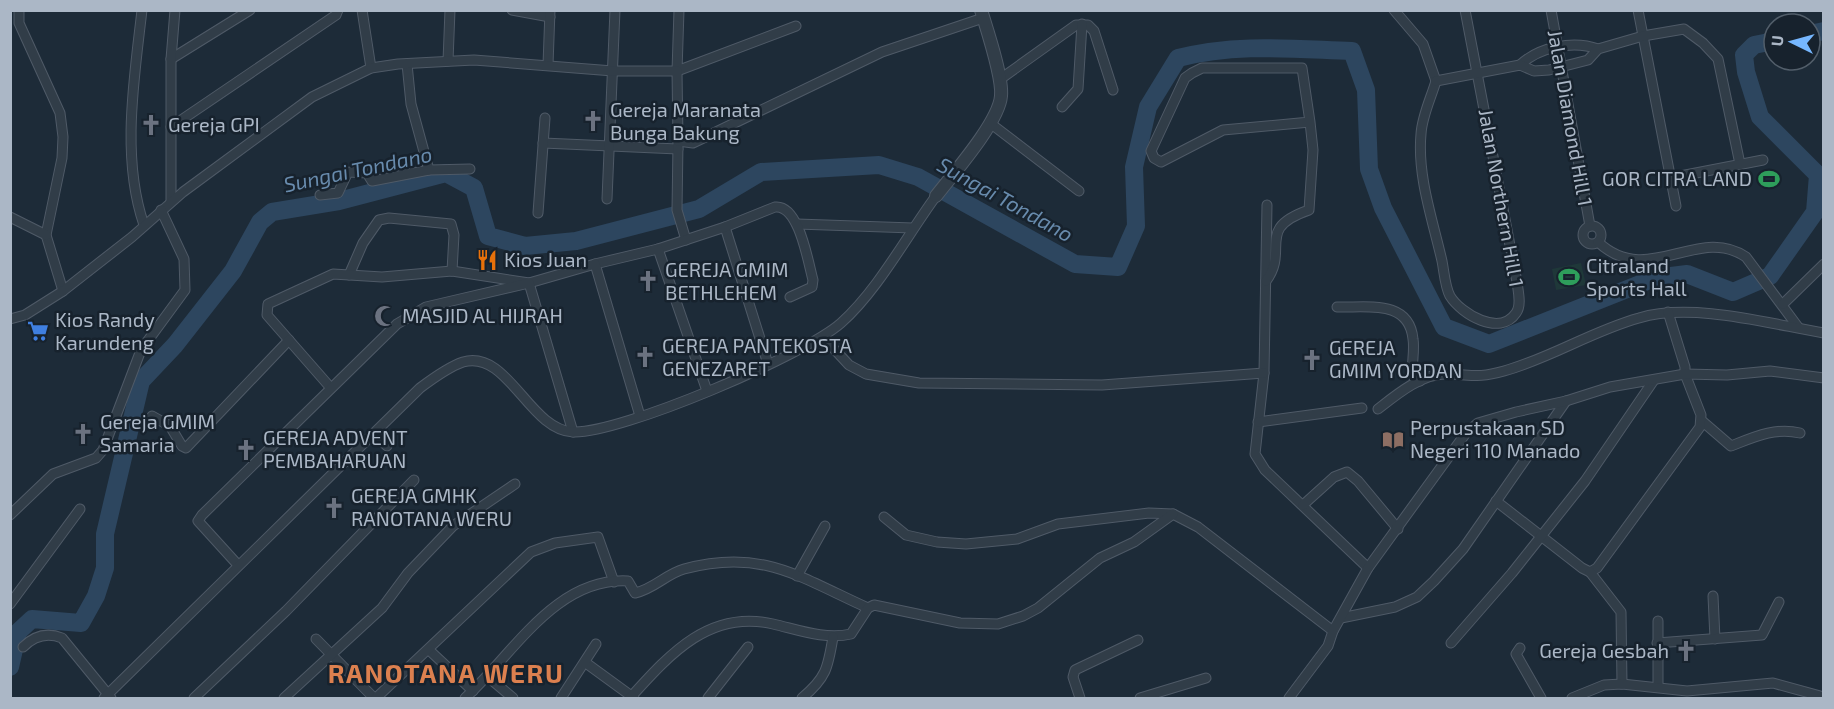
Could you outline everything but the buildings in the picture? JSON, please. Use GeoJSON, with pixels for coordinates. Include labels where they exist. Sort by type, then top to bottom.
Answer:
{"type":"FeatureCollection","features":[{"type":"Feature","properties":{"kind":"street"},"geometry":{"type":"LineString","coordinates":[[142,10],[132,143],[133,181],[144,225]]}},
{"type":"Feature","properties":{"kind":"street"},"geometry":{"type":"LineString","coordinates":[[171,201],[171,59],[175,10]]}},
{"type":"Feature","properties":{"kind":"street"},"geometry":{"type":"LineString","coordinates":[[171,59],[249,10]]}},
{"type":"Feature","properties":{"kind":"street"},"geometry":{"type":"LineString","coordinates":[[171,127],[309,34],[336,15],[338,10]]}},
{"type":"Feature","properties":{"kind":"street"},"geometry":{"type":"LineString","coordinates":[[362,10],[371,68]]}},
{"type":"Feature","properties":{"kind":"street"},"geometry":{"type":"LineString","coordinates":[[448,61],[450,10]]}},
{"type":"Feature","properties":{"kind":"street"},"geometry":{"type":"LineString","coordinates":[[512,10],[550,14],[548,65]]}},
{"type":"Feature","properties":{"kind":"street"},"geometry":{"type":"LineString","coordinates":[[607,199],[611,148],[615,10]]}},
{"type":"Feature","properties":{"kind":"street"},"geometry":{"type":"LineString","coordinates":[[679,10],[677,210],[686,240]]}},
{"type":"Feature","properties":{"kind":"street"},"geometry":{"type":"LineString","coordinates":[[1394,10],[1423,44],[1436,81],[1520,65],[1534,71],[1561,67],[1588,60],[1598,49]]}},
{"type":"Feature","properties":{"kind":"street","name":"Jalan Northern Hill 1"},"geometry":{"type":"LineString","coordinates":[[1436,81],[1422,124],[1420,139],[1428,197],[1449,295],[1461,310],[1479,320],[1494,322],[1509,320],[1517,313],[1519,302],[1517,282],[1465,10]]}},
{"type":"Feature","properties":{"kind":"street","name":"Jalan Diamond Hill 1"},"geometry":{"type":"LineString","coordinates":[[1551,10],[1590,226]]}},
{"type":"Feature","properties":{"kind":"street"},"geometry":{"type":"LineString","coordinates":[[1638,10],[1676,206]]}},
{"type":"Feature","properties":{"kind":"street"},"geometry":{"type":"LineString","coordinates":[[16,12],[53,94],[63,137],[62,158],[46,234],[63,291]]}},
{"type":"Feature","properties":{"kind":"street"},"geometry":{"type":"LineString","coordinates":[[23,646],[35,637],[59,637],[108,697],[238,565],[420,388],[464,362],[482,363],[500,372],[551,424],[573,432],[640,416],[707,391],[823,337],[859,305],[990,123],[1001,99],[999,80],[982,14],[882,52],[693,143],[611,148],[543,143]]}},
{"type":"Feature","properties":{"kind":"street"},"geometry":{"type":"LineString","coordinates":[[999,80],[1076,25],[1082,24],[1092,27],[1094,31],[1113,90]]}},
{"type":"Feature","properties":{"kind":"street"},"geometry":{"type":"LineString","coordinates":[[1062,107],[1078,89],[1082,24]]}},
{"type":"Feature","properties":{"kind":"street"},"geometry":{"type":"LineString","coordinates":[[10,320],[25,315],[63,291],[171,201],[312,97],[371,68],[448,61],[548,65],[613,71],[677,71],[796,26]]}},
{"type":"Feature","properties":{"kind":"street"},"geometry":{"type":"LineString","coordinates":[[1520,65],[1530,55],[1558,48],[1578,44],[1598,49],[1643,36],[1682,29],[1715,54],[1721,68],[1740,164]]}},
{"type":"Feature","properties":{"kind":"street"},"geometry":{"type":"LineString","coordinates":[[407,63],[411,104],[429,170]]}},
{"type":"Feature","properties":{"kind":"street"},"geometry":{"type":"LineString","coordinates":[[1266,281],[1273,272],[1275,238],[1281,225],[1286,219],[1310,210],[1313,150],[1310,122],[1302,68],[1202,68],[1185,78],[1151,151],[1154,158],[1161,162],[1223,130],[1310,122]]}},
{"type":"Feature","properties":{"kind":"street"},"geometry":{"type":"LineString","coordinates":[[538,213],[545,118]]}},
{"type":"Feature","properties":{"kind":"street"},"geometry":{"type":"LineString","coordinates":[[990,123],[1079,191]]}},
{"type":"Feature","properties":{"kind":"street"},"geometry":{"type":"LineString","coordinates":[[1670,178],[1763,160]]}},
{"type":"Feature","properties":{"kind":"street"},"geometry":{"type":"LineString","coordinates":[[320,195],[338,193],[348,172],[366,173],[372,181],[429,170],[470,169]]}},
{"type":"Feature","properties":{"kind":"street"},"geometry":{"type":"LineString","coordinates":[[1268,205],[1264,373],[1255,454],[1259,463],[1368,568]]}},
{"type":"Feature","properties":{"kind":"street"},"geometry":{"type":"LineString","coordinates":[[238,565],[198,520],[386,333],[411,315],[444,302],[529,283],[658,249],[780,207],[792,214],[797,224],[813,285],[810,289],[790,297]]}},
{"type":"Feature","properties":{"kind":"street"},"geometry":{"type":"LineString","coordinates":[[10,515],[53,474],[96,458],[103,450],[141,350],[185,290],[187,269],[184,259],[161,210]]}},
{"type":"Feature","properties":{"kind":"street"},"geometry":{"type":"LineString","coordinates":[[10,217],[46,234]]}},
{"type":"Feature","properties":{"kind":"street"},"geometry":{"type":"LineString","coordinates":[[349,275],[369,232],[379,220],[389,218],[451,224],[454,235],[452,270]]}},
{"type":"Feature","properties":{"kind":"street"},"geometry":{"type":"LineString","coordinates":[[797,224],[913,228]]}},
{"type":"Feature","properties":{"kind":"street"},"geometry":{"type":"LineString","coordinates":[[1590,226],[1600,231],[1599,242],[1590,244],[1584,241],[1584,231],[1590,226]]}},
{"type":"Feature","properties":{"kind":"street"},"geometry":{"type":"LineString","coordinates":[[725,227],[768,364]]}},
{"type":"Feature","properties":{"kind":"street"},"geometry":{"type":"LineString","coordinates":[[1599,242],[1610,253],[1635,261],[1663,258],[1719,246],[1736,249],[1746,256],[1798,327]]}},
{"type":"Feature","properties":{"kind":"street"},"geometry":{"type":"LineString","coordinates":[[658,249],[707,391]]}},
{"type":"Feature","properties":{"kind":"street"},"geometry":{"type":"LineString","coordinates":[[595,264],[640,416]]}},
{"type":"Feature","properties":{"kind":"street"},"geometry":{"type":"LineString","coordinates":[[1783,304],[1824,264]]}},
{"type":"Feature","properties":{"kind":"street"},"geometry":{"type":"LineString","coordinates":[[330,387],[267,315],[268,304],[333,274],[388,277],[452,270],[529,283]]}},
{"type":"Feature","properties":{"kind":"street"},"geometry":{"type":"LineString","coordinates":[[529,283],[573,432]]}},
{"type":"Feature","properties":{"kind":"street"},"geometry":{"type":"LineString","coordinates":[[1337,307],[1395,310],[1404,315],[1412,331],[1413,376],[1420,381]]}},
{"type":"Feature","properties":{"kind":"street"},"geometry":{"type":"LineString","coordinates":[[1668,312],[1685,367],[1684,374],[1702,421],[1731,446],[1763,433],[1788,431],[1800,434]]}},
{"type":"Feature","properties":{"kind":"street"},"geometry":{"type":"LineString","coordinates":[[1378,410],[1420,381],[1445,374],[1477,378],[1508,370],[1630,321],[1668,312],[1747,319],[1824,333]]}},
{"type":"Feature","properties":{"kind":"street"},"geometry":{"type":"LineString","coordinates":[[823,337],[849,365],[866,374],[919,383],[1102,384],[1264,373]]}},
{"type":"Feature","properties":{"kind":"street"},"geometry":{"type":"LineString","coordinates":[[153,416],[170,426],[182,446],[186,448],[289,340]]}},
{"type":"Feature","properties":{"kind":"street"},"geometry":{"type":"LineString","coordinates":[[1289,699],[1322,656],[1333,631],[1368,568],[1466,433],[1478,423],[1611,387],[1684,374],[1727,375],[1770,370],[1824,378]]}},
{"type":"Feature","properties":{"kind":"street"},"geometry":{"type":"LineString","coordinates":[[1451,643],[1542,537],[1585,481],[1654,380]]}},
{"type":"Feature","properties":{"kind":"street"},"geometry":{"type":"LineString","coordinates":[[1341,618],[1395,607],[1417,597],[1463,549],[1566,401]]}},
{"type":"Feature","properties":{"kind":"street"},"geometry":{"type":"LineString","coordinates":[[1258,422],[1362,408]]}},
{"type":"Feature","properties":{"kind":"street"},"geometry":{"type":"LineString","coordinates":[[1590,572],[1597,568],[1650,498],[1698,432],[1702,421]]}},
{"type":"Feature","properties":{"kind":"street"},"geometry":{"type":"LineString","coordinates":[[374,434],[387,446]]}},
{"type":"Feature","properties":{"kind":"street"},"geometry":{"type":"LineString","coordinates":[[1303,506],[1334,477],[1347,472],[1358,481],[1398,528]]}},
{"type":"Feature","properties":{"kind":"street"},"geometry":{"type":"LineString","coordinates":[[194,699],[286,611],[414,480]]}},
{"type":"Feature","properties":{"kind":"street"},"geometry":{"type":"LineString","coordinates":[[284,699],[382,608],[408,573],[453,526],[515,484]]}},
{"type":"Feature","properties":{"kind":"street"},"geometry":{"type":"LineString","coordinates":[[1496,501],[1590,572],[1621,612],[1622,684]]}},
{"type":"Feature","properties":{"kind":"street"},"geometry":{"type":"LineString","coordinates":[[10,604],[80,509]]}},
{"type":"Feature","properties":{"kind":"street"},"geometry":{"type":"LineString","coordinates":[[884,517],[906,535],[937,542],[966,543],[1017,539],[1058,524],[1086,520],[1149,513],[1173,514],[1198,526],[1333,631]]}},
{"type":"Feature","properties":{"kind":"street"},"geometry":{"type":"LineString","coordinates":[[586,663],[632,698],[675,652],[708,629],[728,622],[756,621],[833,637],[851,634],[868,608],[878,604],[960,623],[998,624],[1023,616],[1038,608],[1101,558],[1134,542],[1173,514]]}},
{"type":"Feature","properties":{"kind":"street"},"geometry":{"type":"LineString","coordinates":[[797,576],[825,526]]}},
{"type":"Feature","properties":{"kind":"street"},"geometry":{"type":"LineString","coordinates":[[316,639],[375,699],[429,650],[519,561],[543,546],[598,537],[614,582]]}},
{"type":"Feature","properties":{"kind":"street"},"geometry":{"type":"LineString","coordinates":[[465,699],[543,616],[563,600],[614,582],[628,581],[632,592],[637,593],[654,587],[679,570],[720,560],[755,562],[776,566],[868,608]]}},
{"type":"Feature","properties":{"kind":"street"},"geometry":{"type":"LineString","coordinates":[[1713,596],[1715,639]]}},
{"type":"Feature","properties":{"kind":"street"},"geometry":{"type":"LineString","coordinates":[[1657,643],[1762,635],[1779,602]]}},
{"type":"Feature","properties":{"kind":"street"},"geometry":{"type":"LineString","coordinates":[[1658,621],[1658,686]]}},
{"type":"Feature","properties":{"kind":"street"},"geometry":{"type":"LineString","coordinates":[[802,699],[819,684],[827,671],[833,637]]}},
{"type":"Feature","properties":{"kind":"street"},"geometry":{"type":"LineString","coordinates":[[1080,699],[1073,677],[1075,670],[1138,640]]}},
{"type":"Feature","properties":{"kind":"street"},"geometry":{"type":"LineString","coordinates":[[561,699],[596,644]]}},
{"type":"Feature","properties":{"kind":"street"},"geometry":{"type":"LineString","coordinates":[[708,699],[748,647]]}},
{"type":"Feature","properties":{"kind":"street"},"geometry":{"type":"LineString","coordinates":[[1520,648],[1516,654],[1541,699]]}},
{"type":"Feature","properties":{"kind":"street"},"geometry":{"type":"LineString","coordinates":[[429,650],[473,691]]}},
{"type":"Feature","properties":{"kind":"street"},"geometry":{"type":"LineString","coordinates":[[487,676],[513,699]]}},
{"type":"Feature","properties":{"kind":"street"},"geometry":{"type":"LineString","coordinates":[[1140,699],[1206,678]]}},
{"type":"Feature","properties":{"kind":"street"},"geometry":{"type":"LineString","coordinates":[[1572,699],[1604,686],[1622,684],[1658,686],[1687,691],[1773,683],[1824,698]]}},
{"type":"Feature","properties":{"kind":"green space","name":"Citraland Sports Hall"},"geometry":{"type":"Polygon","coordinates":[[[1581,263],[1586,285],[1556,290],[1552,269],[1581,263]]]}},
{"type":"Feature","properties":{"kind":"waterway","name":"Sungai Tondano"},"geometry":{"type":"LineString","coordinates":[[10,667],[18,632],[32,619],[81,623],[96,596],[105,568],[105,534],[141,381],[175,345],[233,271],[260,222],[272,212],[339,201],[446,173],[474,188],[488,236],[525,246],[576,241],[699,209],[761,172],[879,165],[918,177],[1075,264],[1118,267],[1136,226],[1134,167],[1148,107],[1178,58],[1200,53],[1243,49],[1352,51],[1366,90],[1369,169],[1383,208],[1444,327],[1489,344],[1655,278],[1687,274],[1733,292],[1770,276],[1815,212],[1818,175],[1760,117],[1746,72],[1744,55],[1754,45],[1762,43]]}},
{"type":"Feature","properties":{"kind":"place","name":"Gereja Maranata Bunga Bakung"},"geometry":{"type":"Point","coordinates":[593,121]}},
{"type":"Feature","properties":{"kind":"place","name":"Gereja GPI"},"geometry":{"type":"Point","coordinates":[151,125]}},
{"type":"Feature","properties":{"kind":"place","name":"GOR CITRA LAND"},"geometry":{"type":"Point","coordinates":[1769,179]}},
{"type":"Feature","properties":{"kind":"place","name":"Kios Juan"},"geometry":{"type":"Point","coordinates":[487,260]}},
{"type":"Feature","properties":{"kind":"place","name":"Citraland Sports Hall"},"geometry":{"type":"Point","coordinates":[1569,277]}},
{"type":"Feature","properties":{"kind":"place","name":"GEREJA GMIM BETHLEHEM"},"geometry":{"type":"Point","coordinates":[648,281]}},
{"type":"Feature","properties":{"kind":"place","name":"MASJID AL HIJRAH"},"geometry":{"type":"Point","coordinates":[385,316]}},
{"type":"Feature","properties":{"kind":"place","name":"Kios Randy Karundeng"},"geometry":{"type":"Point","coordinates":[38,331]}},
{"type":"Feature","properties":{"kind":"place","name":"GEREJA PANTEKOSTA GENEZARET"},"geometry":{"type":"Point","coordinates":[645,357]}},
{"type":"Feature","properties":{"kind":"place","name":"GEREJA GMIM YORDAN"},"geometry":{"type":"Point","coordinates":[1312,360]}},
{"type":"Feature","properties":{"kind":"place","name":"Gereja GMIM Samaria"},"geometry":{"type":"Point","coordinates":[83,434]}},
{"type":"Feature","properties":{"kind":"place","name":"Perpustakaan SD Negeri 110 Manado"},"geometry":{"type":"Point","coordinates":[1393,440]}},
{"type":"Feature","properties":{"kind":"place","name":"GEREJA ADVENT PEMBAHARUAN"},"geometry":{"type":"Point","coordinates":[246,450]}},
{"type":"Feature","properties":{"kind":"place","name":"GEREJA GMHK RANOTANA WERU"},"geometry":{"type":"Point","coordinates":[334,508]}},
{"type":"Feature","properties":{"kind":"place","name":"Gereja Gesbah"},"geometry":{"type":"Point","coordinates":[1686,651]}},
{"type":"Feature","properties":{"kind":"district","name":"RANOTANA WERU"},"geometry":{"type":"Point","coordinates":[446,674]}}]}
